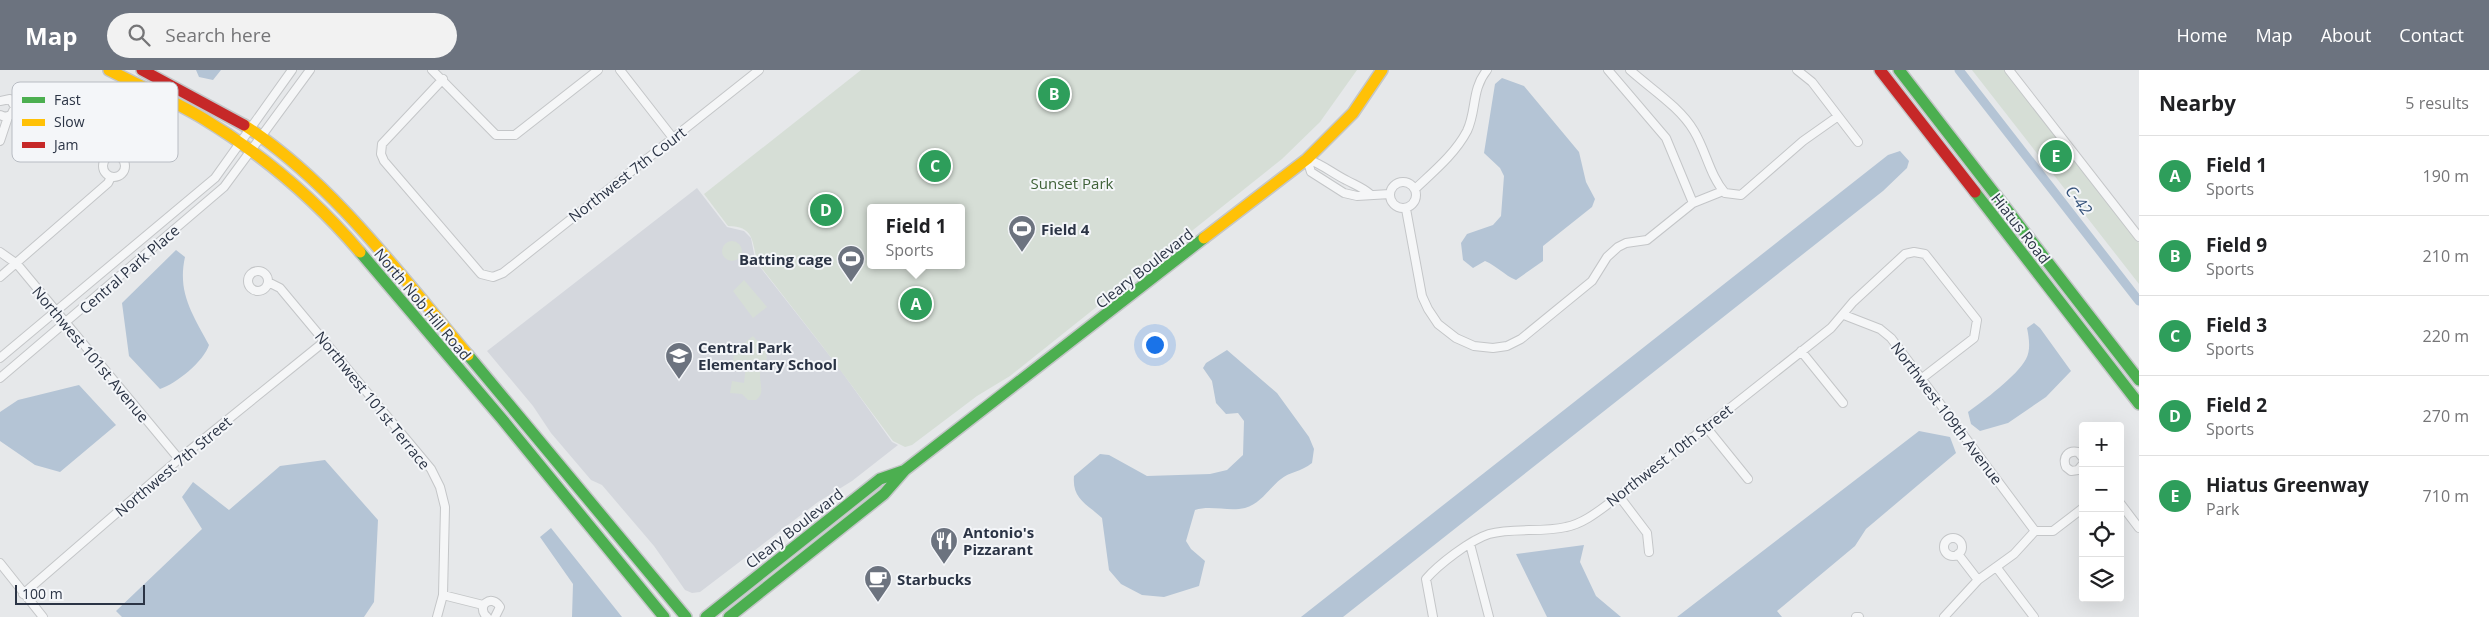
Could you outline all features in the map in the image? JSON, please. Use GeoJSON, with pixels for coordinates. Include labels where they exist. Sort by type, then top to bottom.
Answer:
{"type":"FeatureCollection","features":[{"type":"Feature","properties":{"kind":"main road","name":"North Nob Hill Road"},"geometry":{"type":"LineString","coordinates":[[109,70],[132,82]]}},
{"type":"Feature","properties":{"kind":"main road","name":"North Nob Hill Road"},"geometry":{"type":"LineString","coordinates":[[142,70],[165,82]]}},
{"type":"Feature","properties":{"kind":"main road","name":"Cleary Boulevard"},"geometry":{"type":"LineString","coordinates":[[729,617],[884,494],[905,470],[1307,159],[1353,112],[1382,70]]}},
{"type":"Feature","properties":{"kind":"main road","name":"Hiatus Road"},"geometry":{"type":"LineString","coordinates":[[1880,70],[2139,404]]}},
{"type":"Feature","properties":{"kind":"main road","name":"Hiatus Road"},"geometry":{"type":"LineString","coordinates":[[1899,70],[2139,380]]}},
{"type":"Feature","properties":{"kind":"main road","name":"North Nob Hill Road"},"geometry":{"type":"LineString","coordinates":[[178,88],[214,107],[262,137],[303,170],[367,235],[686,617]]}},
{"type":"Feature","properties":{"kind":"main road","name":"North Nob Hill Road"},"geometry":{"type":"LineString","coordinates":[[178,106],[204,119],[252,151],[293,182],[329,216],[502,419],[664,617]]}},
{"type":"Feature","properties":{"kind":"main road","name":"Cleary Boulevard"},"geometry":{"type":"LineString","coordinates":[[706,617],[880,479],[905,470]]}},
{"type":"Feature","properties":{"kind":"street","name":"Central Park Place"},"geometry":{"type":"LineString","coordinates":[[0,358],[215,178],[292,70]]}},
{"type":"Feature","properties":{"kind":"street","name":"Central Park Place"},"geometry":{"type":"LineString","coordinates":[[0,378],[66,324],[224,187],[310,70]]}},
{"type":"Feature","properties":{"kind":"street"},"geometry":{"type":"LineString","coordinates":[[432,70],[443,79],[496,135],[515,135],[598,70]]}},
{"type":"Feature","properties":{"kind":"street"},"geometry":{"type":"LineString","coordinates":[[620,70],[673,138]]}},
{"type":"Feature","properties":{"kind":"street","name":"Northwest 7th Court"},"geometry":{"type":"LineString","coordinates":[[443,79],[382,144],[381,154],[384,161],[481,274],[493,277],[503,273],[760,70]]}},
{"type":"Feature","properties":{"kind":"street"},"geometry":{"type":"LineString","coordinates":[[1415,189],[1439,167],[1466,132],[1478,81],[1488,70]]}},
{"type":"Feature","properties":{"kind":"street"},"geometry":{"type":"LineString","coordinates":[[1608,70],[1666,138],[1693,203]]}},
{"type":"Feature","properties":{"kind":"street"},"geometry":{"type":"LineString","coordinates":[[1630,70],[1682,116],[1694,130],[1718,185],[1725,193],[1741,195],[1803,141],[1837,116]]}},
{"type":"Feature","properties":{"kind":"street"},"geometry":{"type":"LineString","coordinates":[[1797,70],[1812,82],[1858,142]]}},
{"type":"Feature","properties":{"kind":"street"},"geometry":{"type":"LineString","coordinates":[[2009,70],[2139,237]]}},
{"type":"Feature","properties":{"kind":"street"},"geometry":{"type":"LineString","coordinates":[[0,101],[6,98],[12,102]]}},
{"type":"Feature","properties":{"kind":"street"},"geometry":{"type":"LineString","coordinates":[[0,141],[4,116]]}},
{"type":"Feature","properties":{"kind":"street"},"geometry":{"type":"LineString","coordinates":[[1307,159],[1312,172],[1344,194],[1357,196],[1390,194]]}},
{"type":"Feature","properties":{"kind":"street"},"geometry":{"type":"LineString","coordinates":[[1307,159],[1320,163],[1346,181],[1362,187],[1370,194]]}},
{"type":"Feature","properties":{"kind":"street"},"geometry":{"type":"LineString","coordinates":[[0,277],[108,183],[111,177]]}},
{"type":"Feature","properties":{"kind":"street"},"geometry":{"type":"LineString","coordinates":[[1399,182],[1408,183],[1415,189],[1415,202],[1406,209],[1393,205],[1390,194],[1394,186],[1399,182]]}},
{"type":"Feature","properties":{"kind":"street"},"geometry":{"type":"LineString","coordinates":[[1406,209],[1422,296],[1428,309],[1438,324],[1456,338],[1474,346],[1493,348],[1507,346],[1529,333],[1592,281],[1607,257],[1618,247],[1626,243],[1647,240],[1693,203],[1723,191]]}},
{"type":"Feature","properties":{"kind":"street","name":"Northwest 101st Avenue"},"geometry":{"type":"LineString","coordinates":[[0,252],[17,264],[179,459]]}},
{"type":"Feature","properties":{"kind":"street","name":"Northwest 10th Street"},"geometry":{"type":"LineString","coordinates":[[1433,617],[1426,579],[1433,571],[1470,544],[1489,534],[1566,527],[1583,522],[1619,496],[1844,316],[1853,302],[1905,254],[1914,252],[1925,254],[1977,320],[1974,338],[1921,379]]}},
{"type":"Feature","properties":{"kind":"street","name":"Northwest 101st Terrace"},"geometry":{"type":"LineString","coordinates":[[268,282],[280,288],[431,469],[440,487],[445,507],[443,595],[437,617]]}},
{"type":"Feature","properties":{"kind":"street","name":"Northwest 109th Avenue"},"geometry":{"type":"LineString","coordinates":[[1844,316],[1880,329],[1891,338],[2035,531]]}},
{"type":"Feature","properties":{"kind":"street","name":"Northwest 7th Street"},"geometry":{"type":"LineString","coordinates":[[23,594],[179,459],[325,341]]}},
{"type":"Feature","properties":{"kind":"street"},"geometry":{"type":"LineString","coordinates":[[1801,351],[1843,403]]}},
{"type":"Feature","properties":{"kind":"street"},"geometry":{"type":"LineString","coordinates":[[1706,427],[1748,479]]}},
{"type":"Feature","properties":{"kind":"street"},"geometry":{"type":"LineString","coordinates":[[2079,453],[2072,452],[2066,455],[2064,460],[2066,467],[2071,470],[2078,470],[2080,467]]}},
{"type":"Feature","properties":{"kind":"street"},"geometry":{"type":"LineString","coordinates":[[1619,496],[1647,533],[1649,552]]}},
{"type":"Feature","properties":{"kind":"street"},"geometry":{"type":"LineString","coordinates":[[2124,508],[2139,528]]}},
{"type":"Feature","properties":{"kind":"street"},"geometry":{"type":"LineString","coordinates":[[1944,617],[1978,580],[2014,554],[2035,531],[2054,531],[2079,511]]}},
{"type":"Feature","properties":{"kind":"street"},"geometry":{"type":"LineString","coordinates":[[1470,544],[1489,617]]}},
{"type":"Feature","properties":{"kind":"street"},"geometry":{"type":"LineString","coordinates":[[1958,554],[1978,580]]}},
{"type":"Feature","properties":{"kind":"street"},"geometry":{"type":"LineString","coordinates":[[0,563],[43,617]]}},
{"type":"Feature","properties":{"kind":"street"},"geometry":{"type":"LineString","coordinates":[[1997,568],[2034,617]]}},
{"type":"Feature","properties":{"kind":"street"},"geometry":{"type":"LineString","coordinates":[[443,595],[483,604],[488,601],[497,602],[500,610],[495,617]]}},
{"type":"Feature","properties":{"kind":"street"},"geometry":{"type":"LineString","coordinates":[[483,604],[483,613],[487,617]]}},
{"type":"Feature","properties":{"kind":"shaded area","name":"Central Park Elementary School"},"geometry":{"type":"Polygon","coordinates":[[[697,188],[727,227],[744,231],[751,238],[755,259],[760,267],[837,365],[892,442],[898,445],[852,481],[818,502],[700,592],[692,593],[685,590],[654,546],[602,485],[591,480],[551,433],[533,406],[487,351],[697,188]]]}},
{"type":"Feature","properties":{"kind":"green space","name":"Sunset Park"},"geometry":{"type":"Polygon","coordinates":[[[861,70],[1357,70],[1320,122],[1282,159],[1010,376],[977,396],[912,445],[905,447],[893,441],[760,266],[749,234],[738,227],[728,226],[704,194],[861,70]]]}},
{"type":"Feature","properties":{"kind":"green space"},"geometry":{"type":"Polygon","coordinates":[[[1972,70],[2004,70],[2139,243],[2139,284],[1972,70]]]}},
{"type":"Feature","properties":{"kind":"green space"},"geometry":{"type":"Polygon","coordinates":[[[732,241],[739,244],[742,251],[739,258],[732,261],[725,258],[722,251],[725,244],[732,241]]]}},
{"type":"Feature","properties":{"kind":"green space"},"geometry":{"type":"Polygon","coordinates":[[[744,280],[767,307],[753,318],[733,291],[744,280]]]}},
{"type":"Feature","properties":{"kind":"green space"},"geometry":{"type":"Polygon","coordinates":[[[753,336],[765,350],[767,358],[760,373],[761,393],[756,400],[748,400],[742,394],[730,393],[732,381],[744,383],[746,365],[733,363],[734,351],[753,336]]]}},
{"type":"Feature","properties":{"kind":"water"},"geometry":{"type":"Polygon","coordinates":[[[196,70],[221,70],[213,80],[199,77],[196,70]]]}},
{"type":"Feature","properties":{"kind":"water"},"geometry":{"type":"Polygon","coordinates":[[[1502,78],[1524,86],[1579,152],[1586,182],[1595,199],[1592,207],[1543,246],[1543,261],[1516,280],[1485,261],[1473,268],[1463,260],[1461,243],[1467,234],[1493,225],[1501,216],[1504,176],[1500,168],[1484,153],[1495,84],[1502,78]]]}},
{"type":"Feature","properties":{"kind":"water"},"geometry":{"type":"Polygon","coordinates":[[[1900,151],[1909,161],[1907,168],[1883,191],[1343,617],[1301,617],[1888,155],[1900,151]]]}},
{"type":"Feature","properties":{"kind":"water"},"geometry":{"type":"Polygon","coordinates":[[[176,250],[185,257],[183,282],[185,293],[192,313],[209,345],[196,365],[174,382],[160,389],[129,356],[122,303],[176,250]]]}},
{"type":"Feature","properties":{"kind":"water"},"geometry":{"type":"Polygon","coordinates":[[[2034,323],[2040,328],[2071,371],[2046,397],[2008,423],[1980,431],[1971,424],[1968,412],[1999,388],[2022,366],[2029,352],[2027,328],[2034,323]]]}},
{"type":"Feature","properties":{"kind":"water"},"geometry":{"type":"Polygon","coordinates":[[[1227,350],[1277,393],[1309,437],[1314,449],[1312,463],[1284,477],[1251,506],[1239,509],[1207,508],[1195,510],[1186,541],[1191,549],[1205,561],[1199,586],[1164,597],[1142,595],[1121,584],[1109,570],[1102,518],[1081,500],[1075,490],[1074,476],[1100,454],[1109,455],[1147,476],[1210,474],[1227,470],[1243,455],[1244,421],[1238,413],[1226,414],[1216,403],[1212,381],[1203,368],[1206,363],[1227,350]]]}},
{"type":"Feature","properties":{"kind":"water"},"geometry":{"type":"Polygon","coordinates":[[[79,385],[116,425],[60,472],[35,465],[0,441],[0,412],[18,400],[79,385]]]}},
{"type":"Feature","properties":{"kind":"water"},"geometry":{"type":"Polygon","coordinates":[[[1919,431],[1950,437],[1956,453],[1866,529],[1855,546],[1777,611],[1782,617],[1677,617],[1919,431]]]}},
{"type":"Feature","properties":{"kind":"water"},"geometry":{"type":"Polygon","coordinates":[[[325,460],[378,520],[374,602],[364,617],[122,617],[116,611],[202,529],[182,497],[193,482],[229,510],[280,466],[325,460]]]}},
{"type":"Feature","properties":{"kind":"water"},"geometry":{"type":"Polygon","coordinates":[[[551,528],[622,617],[572,617],[573,584],[540,537],[551,528]]]}},
{"type":"Feature","properties":{"kind":"water"},"geometry":{"type":"Polygon","coordinates":[[[1584,545],[1580,562],[1596,596],[1621,617],[1547,617],[1516,554],[1584,545]]]}},
{"type":"Feature","properties":{"kind":"waterway","name":"C-42"},"geometry":{"type":"LineString","coordinates":[[1959,70],[2139,301]]}},
{"type":"Feature","properties":{"kind":"traffic: fast"},"geometry":{"type":"LineString","coordinates":[[1899,70],[2139,380]]}},
{"type":"Feature","properties":{"kind":"traffic: fast"},"geometry":{"type":"LineString","coordinates":[[1975,192],[2139,404]]}},
{"type":"Feature","properties":{"kind":"traffic: fast"},"geometry":{"type":"LineString","coordinates":[[729,617],[884,494],[905,470],[1204,238]]}},
{"type":"Feature","properties":{"kind":"traffic: fast"},"geometry":{"type":"LineString","coordinates":[[360,252],[502,419],[664,617]]}},
{"type":"Feature","properties":{"kind":"traffic: fast"},"geometry":{"type":"LineString","coordinates":[[468,355],[686,617]]}},
{"type":"Feature","properties":{"kind":"traffic: fast"},"geometry":{"type":"LineString","coordinates":[[706,617],[880,479],[903,471]]}},
{"type":"Feature","properties":{"kind":"traffic: slow"},"geometry":{"type":"LineString","coordinates":[[109,70],[133,82]]}},
{"type":"Feature","properties":{"kind":"traffic: slow"},"geometry":{"type":"LineString","coordinates":[[1204,238],[1307,159],[1353,113],[1382,70]]}},
{"type":"Feature","properties":{"kind":"traffic: slow"},"geometry":{"type":"LineString","coordinates":[[178,104],[226,133],[287,179],[325,214],[360,252]]}},
{"type":"Feature","properties":{"kind":"traffic: slow"},"geometry":{"type":"LineString","coordinates":[[244,125],[276,148],[336,202],[391,263],[468,355]]}},
{"type":"Feature","properties":{"kind":"traffic: jam"},"geometry":{"type":"LineString","coordinates":[[142,70],[164,82]]}},
{"type":"Feature","properties":{"kind":"traffic: jam"},"geometry":{"type":"LineString","coordinates":[[1880,70],[1975,192]]}},
{"type":"Feature","properties":{"kind":"traffic: jam"},"geometry":{"type":"LineString","coordinates":[[178,89],[244,125]]}},
{"type":"Feature","properties":{"kind":"place","name":"Field 9"},"geometry":{"type":"Point","coordinates":[1054,94]}},
{"type":"Feature","properties":{"kind":"place","name":"Hiatus Greenway"},"geometry":{"type":"Point","coordinates":[2056,156]}},
{"type":"Feature","properties":{"kind":"place","name":"Field 3"},"geometry":{"type":"Point","coordinates":[935,166]}},
{"type":"Feature","properties":{"kind":"place","name":"Field 2"},"geometry":{"type":"Point","coordinates":[826,210]}},
{"type":"Feature","properties":{"kind":"place","name":"Field 4"},"geometry":{"type":"Point","coordinates":[1022,253]}},
{"type":"Feature","properties":{"kind":"place","name":"Batting cage"},"geometry":{"type":"Point","coordinates":[851,283]}},
{"type":"Feature","properties":{"kind":"place","name":"Field 1"},"geometry":{"type":"Point","coordinates":[916,304]}},
{"type":"Feature","properties":{"kind":"place","name":"Central Park Elementary School"},"geometry":{"type":"Point","coordinates":[679,380]}},
{"type":"Feature","properties":{"kind":"place","name":"Antonio's Pizzarant"},"geometry":{"type":"Point","coordinates":[944,565]}},
{"type":"Feature","properties":{"kind":"place","name":"Starbucks"},"geometry":{"type":"Point","coordinates":[878,603]}}]}
